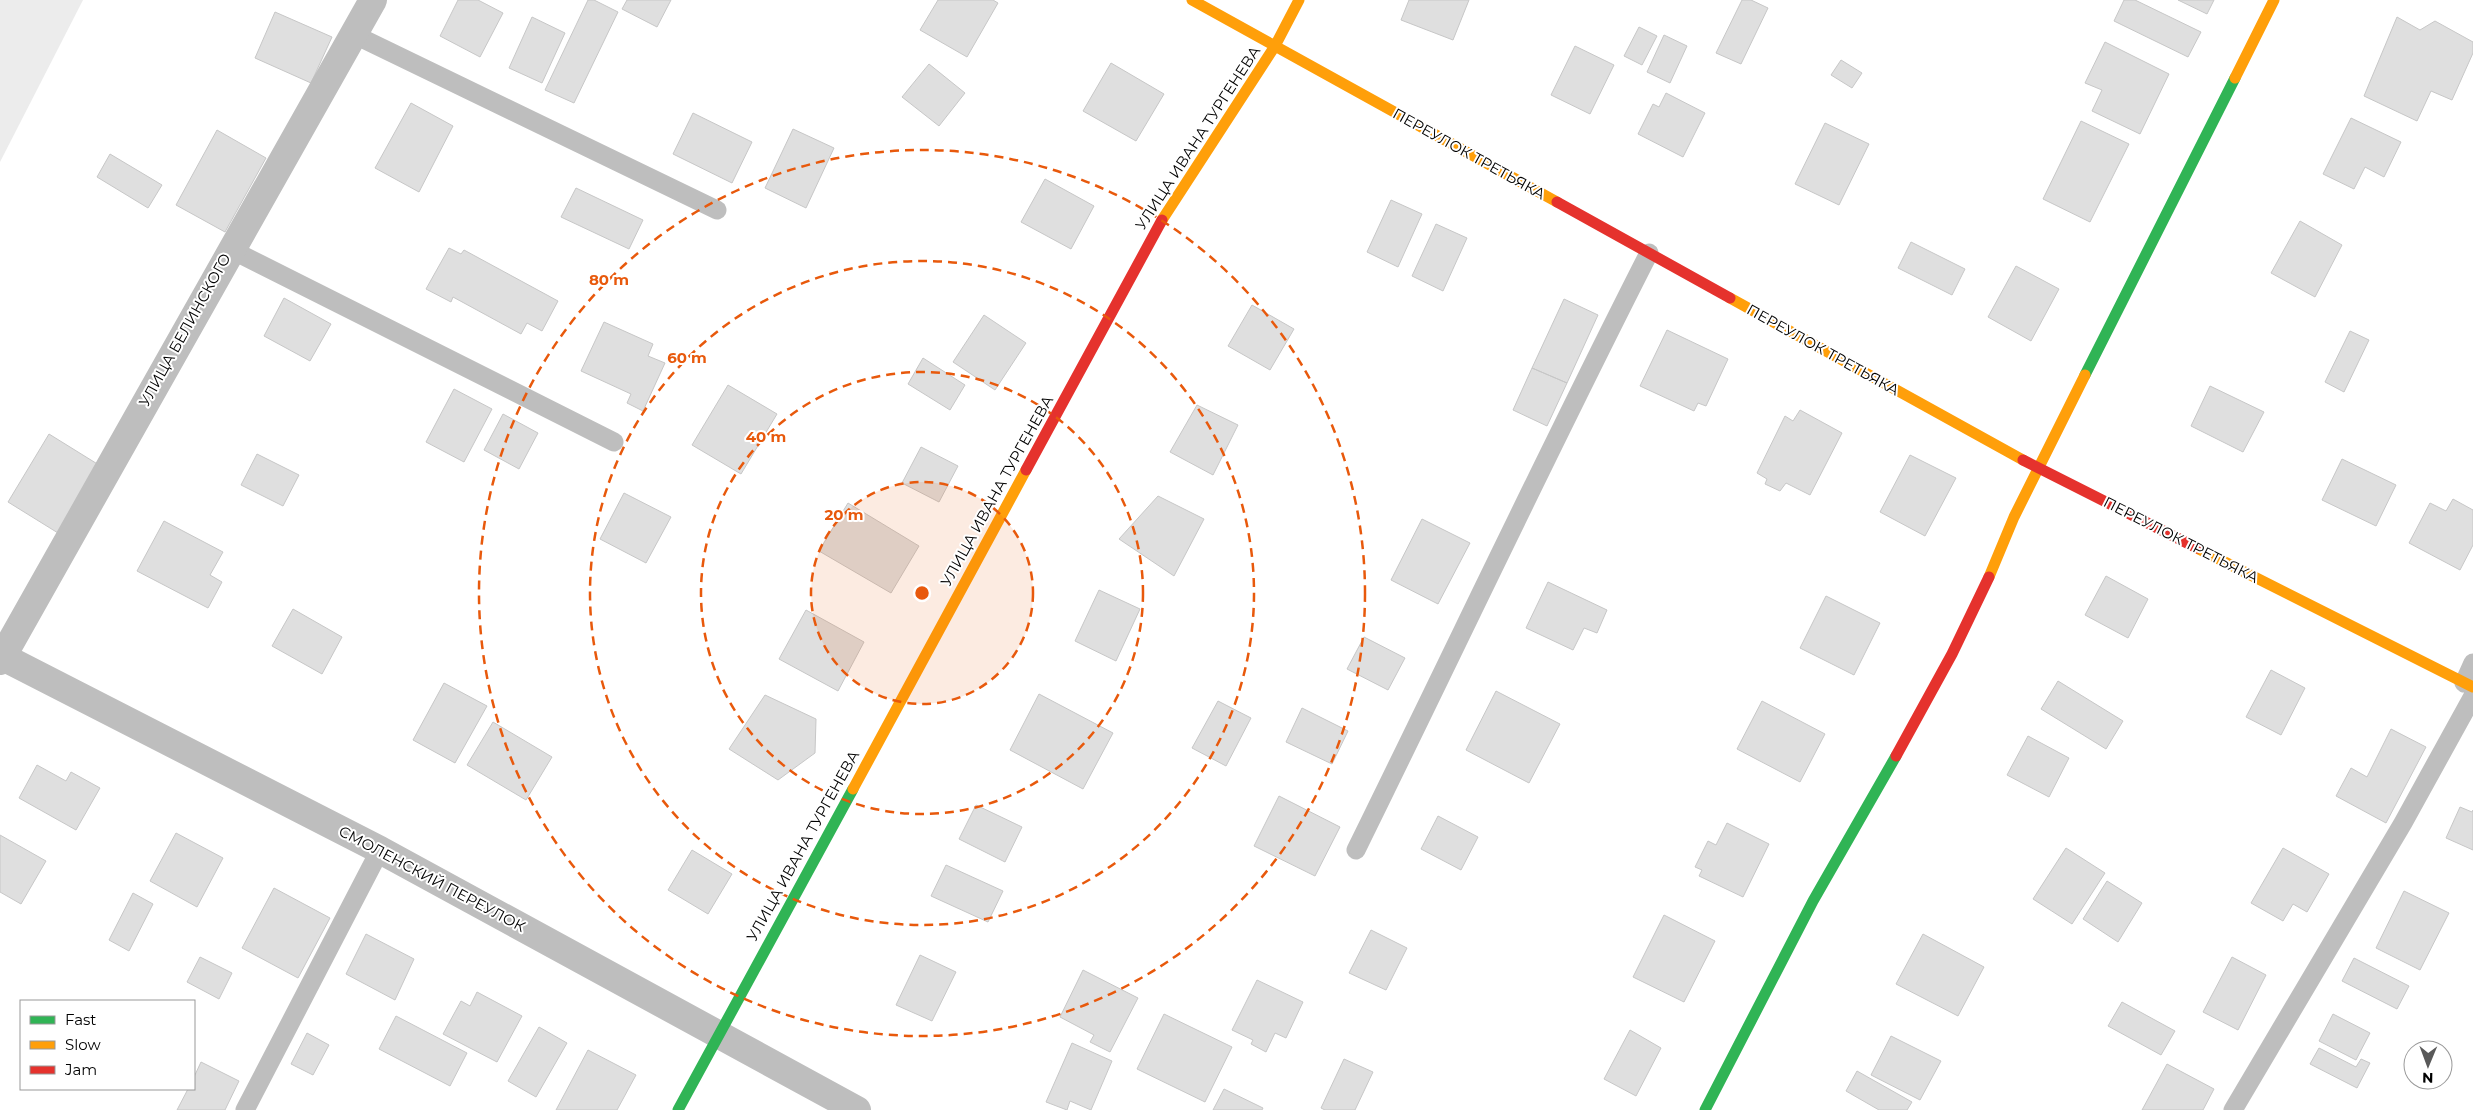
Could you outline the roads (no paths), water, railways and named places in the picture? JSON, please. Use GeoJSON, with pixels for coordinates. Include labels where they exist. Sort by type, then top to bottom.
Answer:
{"type":"FeatureCollection","features":[{"type":"Feature","properties":{"kind":"street","name":"УЛИЦА БЕЛИНСКОГО"},"geometry":{"type":"LineString","coordinates":[[1,659],[230,249],[355,35],[373,0]]}},
{"type":"Feature","properties":{"kind":"street","name":"ПЕРЕУЛОК ТРЕТЬЯКА"},"geometry":{"type":"LineString","coordinates":[[1192,0],[2039,469],[2470,689]]}},
{"type":"Feature","properties":{"kind":"street","name":"УЛИЦА ИВАНА ТУРГЕНЕВА"},"geometry":{"type":"LineString","coordinates":[[678,1110],[718,1033],[1168,209],[1275,46],[1299,0]]}},
{"type":"Feature","properties":{"kind":"street"},"geometry":{"type":"LineString","coordinates":[[1705,1110],[1826,879],[1885,776],[1967,624],[1994,568],[2014,517],[2274,0]]}},
{"type":"Feature","properties":{"kind":"street","name":"СМОЛЕНСКИЙ ПЕРЕУЛОК"},"geometry":{"type":"LineString","coordinates":[[1,659],[380,850],[857,1110]]}},
{"type":"Feature","properties":{"kind":"lane"},"geometry":{"type":"LineString","coordinates":[[355,35],[717,210]]}},
{"type":"Feature","properties":{"kind":"lane"},"geometry":{"type":"LineString","coordinates":[[230,249],[614,442]]}},
{"type":"Feature","properties":{"kind":"lane"},"geometry":{"type":"LineString","coordinates":[[1356,850],[1476,606],[1568,412],[1649,253]]}},
{"type":"Feature","properties":{"kind":"lane"},"geometry":{"type":"LineString","coordinates":[[2233,1110],[2403,823],[2470,689],[2473,663]]}},
{"type":"Feature","properties":{"kind":"lane"},"geometry":{"type":"LineString","coordinates":[[245,1110],[380,850]]}}]}
